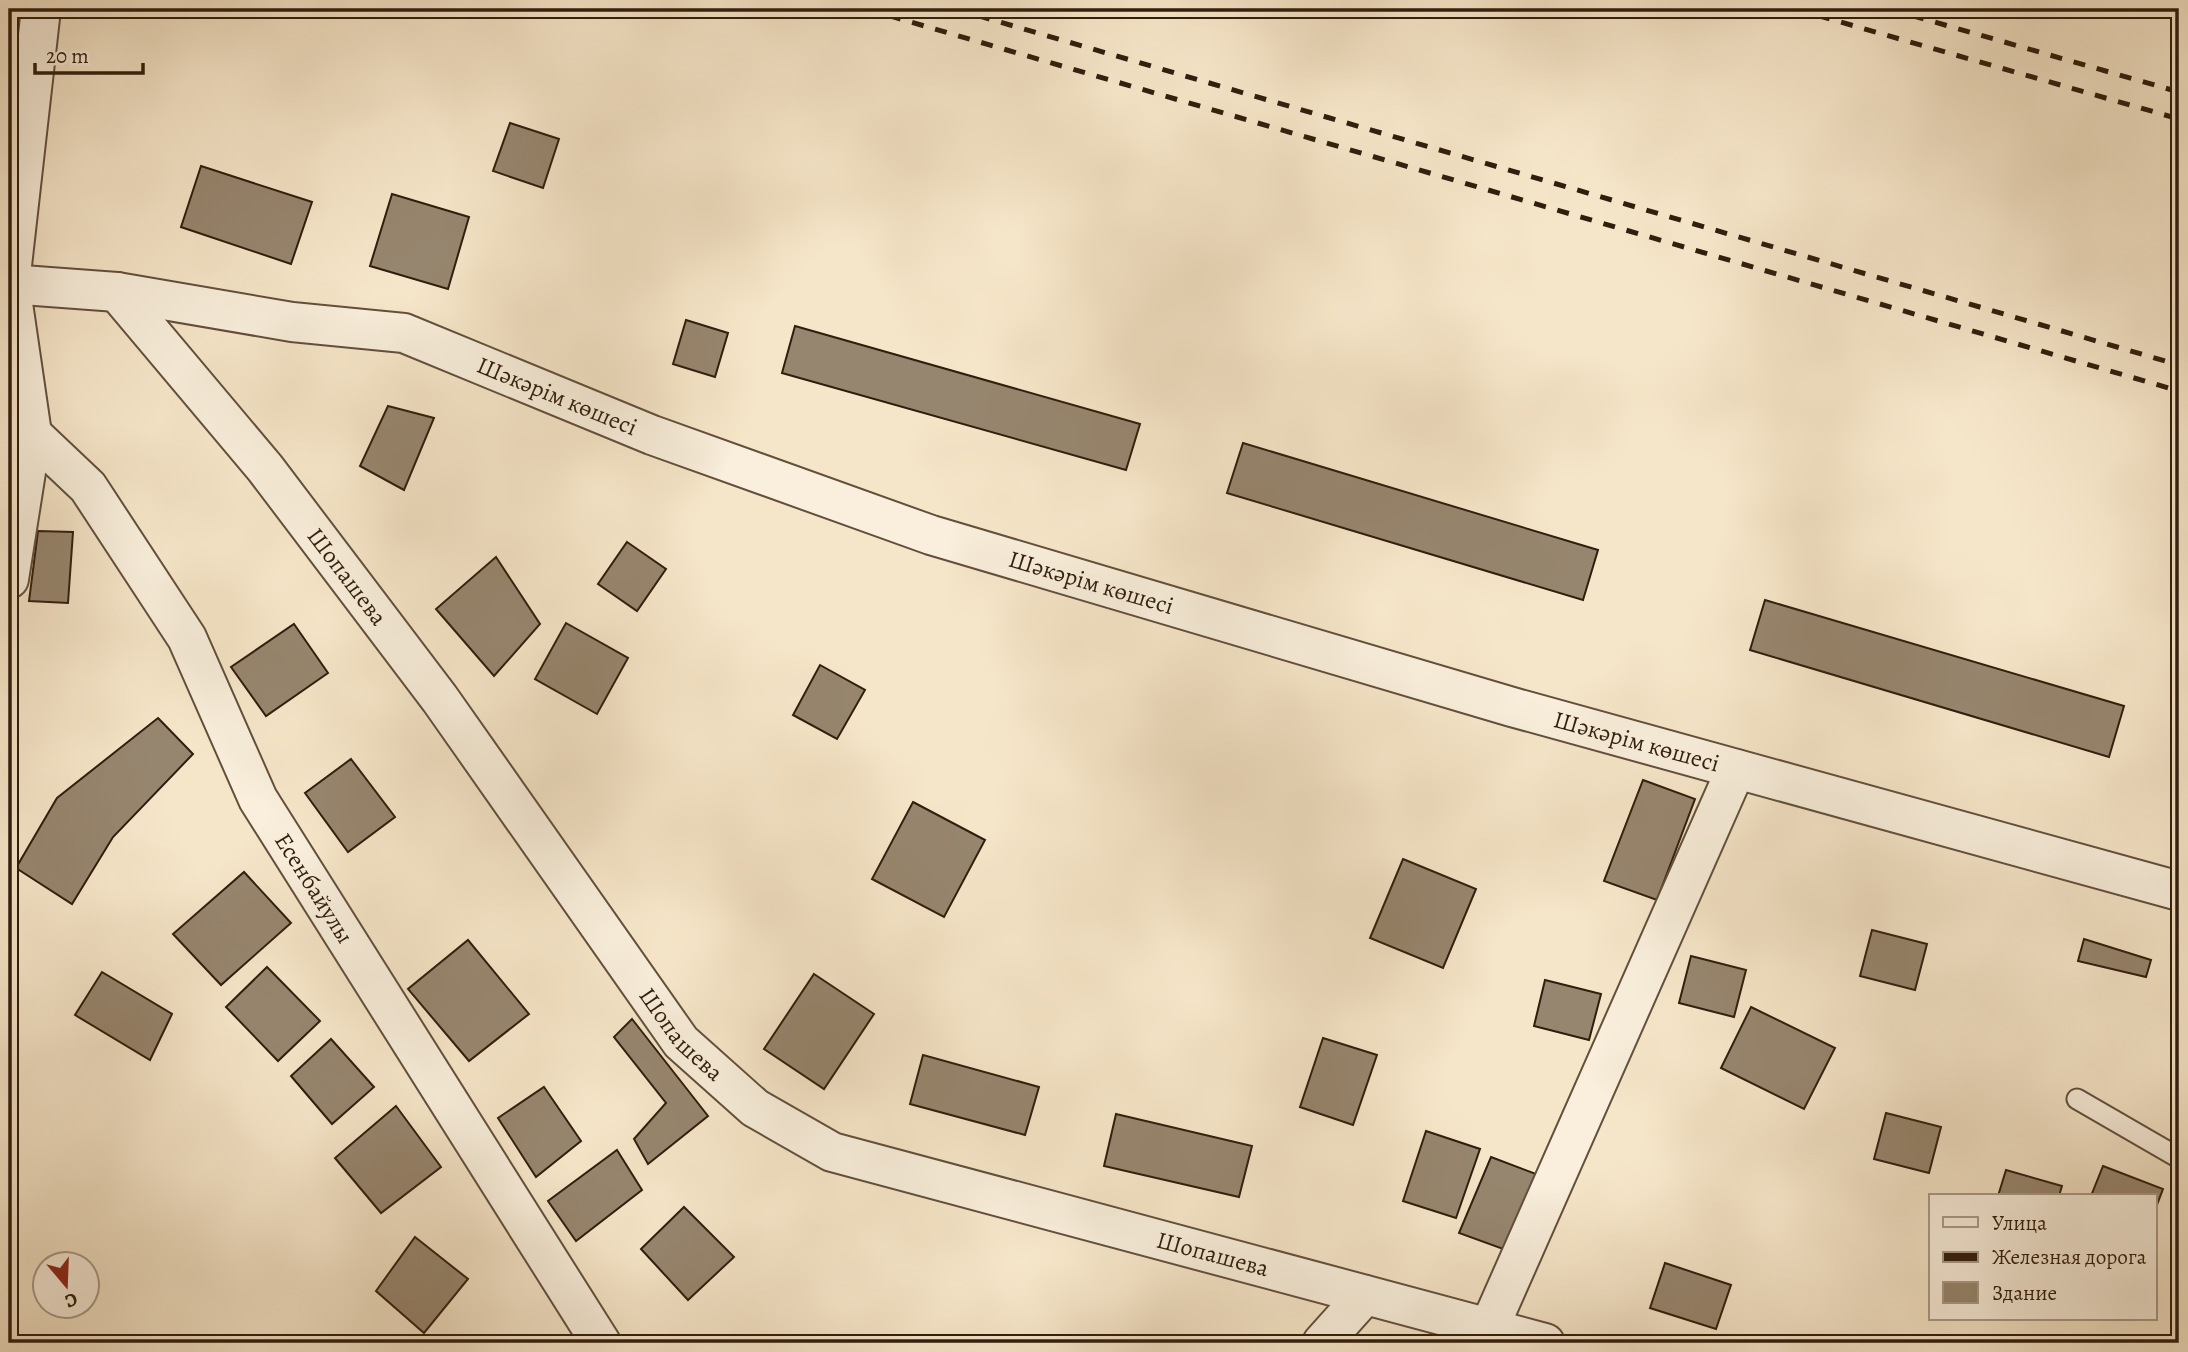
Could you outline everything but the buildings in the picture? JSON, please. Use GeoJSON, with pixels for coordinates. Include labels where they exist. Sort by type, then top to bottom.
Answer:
{"type":"FeatureCollection","features":[{"type":"Feature","properties":{"kind":"street"},"geometry":{"type":"LineString","coordinates":[[9,579],[32,434],[9,284],[41,9]]}},
{"type":"Feature","properties":{"kind":"street","name":"Шәкәрім көшесі"},"geometry":{"type":"LineString","coordinates":[[9,284],[117,292],[292,323],[404,333],[652,435],[931,535],[1512,708],[2179,891]]}},
{"type":"Feature","properties":{"kind":"street","name":"Шопашева"},"geometry":{"type":"LineString","coordinates":[[117,292],[265,468],[440,699],[681,1042],[755,1108],[832,1152],[1545,1343]]}},
{"type":"Feature","properties":{"kind":"street","name":"Есенбайулы"},"geometry":{"type":"LineString","coordinates":[[32,434],[88,487],[187,638],[258,799],[601,1343]]}},
{"type":"Feature","properties":{"kind":"street"},"geometry":{"type":"LineString","coordinates":[[1489,1328],[1736,769]]}},
{"type":"Feature","properties":{"kind":"street"},"geometry":{"type":"LineString","coordinates":[[1322,1343],[1365,1295]]}},
{"type":"Feature","properties":{"kind":"lane"},"geometry":{"type":"LineString","coordinates":[[2077,1099],[2179,1158]]}},
{"type":"Feature","properties":{"kind":"railway"},"geometry":{"type":"LineString","coordinates":[[866,9],[2179,391]]}},
{"type":"Feature","properties":{"kind":"railway"},"geometry":{"type":"LineString","coordinates":[[955,9],[2179,365]]}},
{"type":"Feature","properties":{"kind":"railway"},"geometry":{"type":"LineString","coordinates":[[1795,9],[2179,119]]}},
{"type":"Feature","properties":{"kind":"railway"},"geometry":{"type":"LineString","coordinates":[[1889,9],[2179,92]]}}]}
